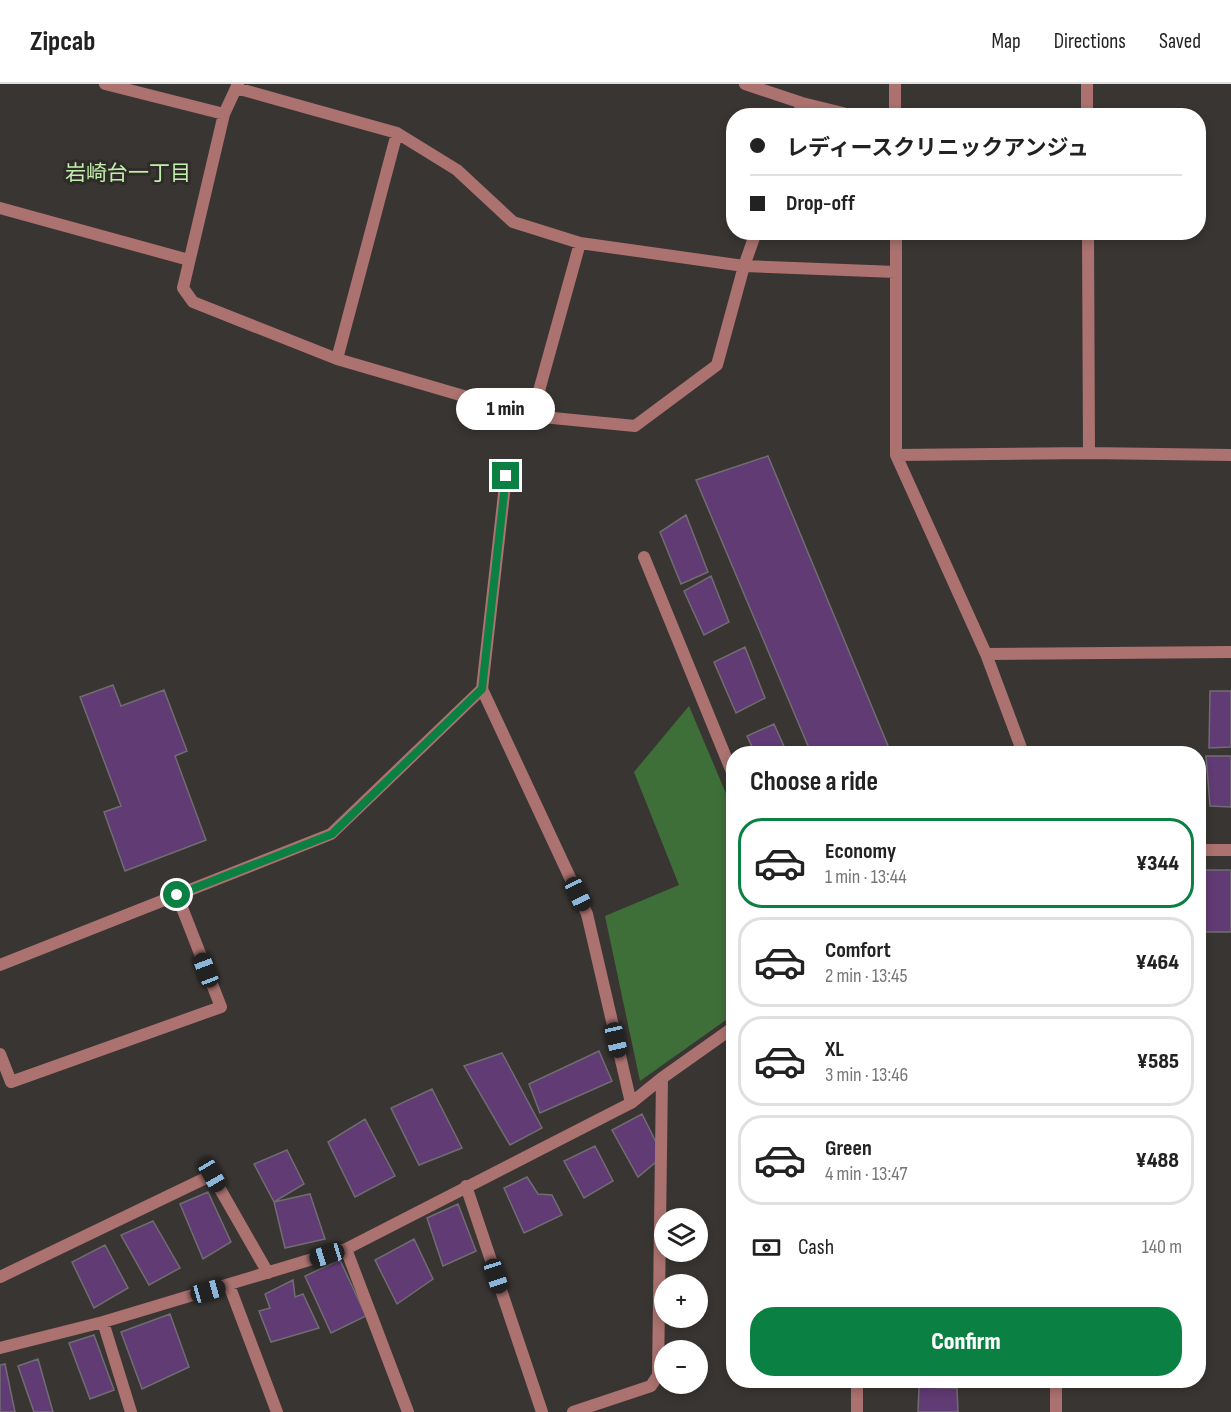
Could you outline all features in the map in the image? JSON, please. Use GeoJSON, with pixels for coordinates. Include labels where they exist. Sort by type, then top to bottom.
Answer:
{"type":"FeatureCollection","features":[{"type":"Feature","properties":{"kind":"street"},"geometry":{"type":"LineString","coordinates":[[105,84],[224,114]]}},
{"type":"Feature","properties":{"kind":"street"},"geometry":{"type":"LineString","coordinates":[[745,84],[822,108]]}},
{"type":"Feature","properties":{"kind":"street"},"geometry":{"type":"LineString","coordinates":[[895,84],[895,108]]}},
{"type":"Feature","properties":{"kind":"street"},"geometry":{"type":"LineString","coordinates":[[1087,84],[1087,108]]}},
{"type":"Feature","properties":{"kind":"street"},"geometry":{"type":"LineString","coordinates":[[753,240],[744,266],[717,365],[635,426],[532,416],[337,358],[193,302],[183,288],[224,114],[237,86],[397,133],[457,170],[513,222],[580,243],[744,266],[896,272]]}},
{"type":"Feature","properties":{"kind":"street"},"geometry":{"type":"LineString","coordinates":[[800,108],[802,103]]}},
{"type":"Feature","properties":{"kind":"street"},"geometry":{"type":"LineString","coordinates":[[337,358],[397,133]]}},
{"type":"Feature","properties":{"kind":"street"},"geometry":{"type":"LineString","coordinates":[[0,208],[189,260]]}},
{"type":"Feature","properties":{"kind":"street"},"geometry":{"type":"LineString","coordinates":[[896,240],[896,455],[986,654],[1020,746]]}},
{"type":"Feature","properties":{"kind":"street"},"geometry":{"type":"LineString","coordinates":[[1088,240],[1089,453]]}},
{"type":"Feature","properties":{"kind":"street"},"geometry":{"type":"LineString","coordinates":[[532,416],[580,243]]}},
{"type":"Feature","properties":{"kind":"street"},"geometry":{"type":"LineString","coordinates":[[896,455],[1089,453],[1231,455]]}},
{"type":"Feature","properties":{"kind":"street"},"geometry":{"type":"LineString","coordinates":[[506,476],[482,689],[587,914],[631,1102]]}},
{"type":"Feature","properties":{"kind":"street"},"geometry":{"type":"LineString","coordinates":[[644,557],[726,757]]}},
{"type":"Feature","properties":{"kind":"street"},"geometry":{"type":"LineString","coordinates":[[986,654],[1231,652]]}},
{"type":"Feature","properties":{"kind":"street"},"geometry":{"type":"LineString","coordinates":[[0,965],[332,834],[482,689]]}},
{"type":"Feature","properties":{"kind":"street"},"geometry":{"type":"LineString","coordinates":[[1206,850],[1231,850]]}},
{"type":"Feature","properties":{"kind":"street"},"geometry":{"type":"LineString","coordinates":[[0,1054],[11,1082],[220,1007],[177,895]]}},
{"type":"Feature","properties":{"kind":"street"},"geometry":{"type":"LineString","coordinates":[[0,1335],[3,1348],[103,1322],[346,1249],[631,1102],[726,1033]]}},
{"type":"Feature","properties":{"kind":"street"},"geometry":{"type":"LineString","coordinates":[[573,1412],[651,1386],[658,1375],[662,1078]]}},
{"type":"Feature","properties":{"kind":"street"},"geometry":{"type":"LineString","coordinates":[[0,1277],[212,1175],[268,1273]]}},
{"type":"Feature","properties":{"kind":"street"},"geometry":{"type":"LineString","coordinates":[[466,1186],[542,1412]]}},
{"type":"Feature","properties":{"kind":"street"},"geometry":{"type":"LineString","coordinates":[[346,1249],[408,1412]]}},
{"type":"Feature","properties":{"kind":"street"},"geometry":{"type":"LineString","coordinates":[[229,1285],[277,1412]]}},
{"type":"Feature","properties":{"kind":"street"},"geometry":{"type":"LineString","coordinates":[[103,1322],[130,1412]]}},
{"type":"Feature","properties":{"kind":"street"},"geometry":{"type":"LineString","coordinates":[[856,1412],[857,1388]]}},
{"type":"Feature","properties":{"kind":"street"},"geometry":{"type":"LineString","coordinates":[[1056,1388],[1056,1412]]}},
{"type":"Feature","properties":{"kind":"green space"},"geometry":{"type":"Polygon","coordinates":[[[689,706],[726,793],[726,1020],[640,1081],[605,916],[679,885],[634,772],[689,706]]]}},
{"type":"Feature","properties":{"kind":"building"},"geometry":{"type":"Polygon","coordinates":[[[768,456],[888,746],[808,746],[696,480],[768,456]]]}},
{"type":"Feature","properties":{"kind":"building"},"geometry":{"type":"Polygon","coordinates":[[[686,515],[708,572],[681,584],[660,532],[686,515]]]}},
{"type":"Feature","properties":{"kind":"building"},"geometry":{"type":"Polygon","coordinates":[[[711,576],[729,622],[704,635],[684,591],[711,576]]]}},
{"type":"Feature","properties":{"kind":"building"},"geometry":{"type":"Polygon","coordinates":[[[745,647],[765,698],[736,713],[714,662],[745,647]]]}},
{"type":"Feature","properties":{"kind":"building"},"geometry":{"type":"Polygon","coordinates":[[[113,685],[121,706],[164,690],[187,751],[175,756],[206,840],[125,871],[104,812],[121,806],[80,697],[113,685]]]}},
{"type":"Feature","properties":{"kind":"building"},"geometry":{"type":"Polygon","coordinates":[[[1210,691],[1231,691],[1231,747],[1209,748],[1210,691]]]}},
{"type":"Feature","properties":{"kind":"building"},"geometry":{"type":"Polygon","coordinates":[[[774,724],[784,746],[752,746],[747,736],[774,724]]]}},
{"type":"Feature","properties":{"kind":"building"},"geometry":{"type":"Polygon","coordinates":[[[1206,756],[1231,756],[1231,807],[1210,806],[1206,756]]]}},
{"type":"Feature","properties":{"kind":"building"},"geometry":{"type":"Polygon","coordinates":[[[1206,870],[1231,870],[1231,932],[1206,932],[1206,870]]]}},
{"type":"Feature","properties":{"kind":"building"},"geometry":{"type":"Polygon","coordinates":[[[599,1051],[612,1081],[540,1113],[529,1084],[599,1051]]]}},
{"type":"Feature","properties":{"kind":"building"},"geometry":{"type":"Polygon","coordinates":[[[502,1053],[542,1128],[510,1145],[464,1066],[502,1053]]]}},
{"type":"Feature","properties":{"kind":"building"},"geometry":{"type":"Polygon","coordinates":[[[432,1089],[462,1148],[419,1165],[391,1108],[432,1089]]]}},
{"type":"Feature","properties":{"kind":"building"},"geometry":{"type":"Polygon","coordinates":[[[642,1114],[663,1156],[638,1177],[612,1130],[642,1114]]]}},
{"type":"Feature","properties":{"kind":"building"},"geometry":{"type":"Polygon","coordinates":[[[365,1119],[395,1176],[355,1197],[328,1142],[365,1119]]]}},
{"type":"Feature","properties":{"kind":"building"},"geometry":{"type":"Polygon","coordinates":[[[595,1146],[613,1181],[584,1198],[564,1161],[595,1146]]]}},
{"type":"Feature","properties":{"kind":"building"},"geometry":{"type":"Polygon","coordinates":[[[287,1150],[304,1184],[274,1202],[254,1164],[287,1150]]]}},
{"type":"Feature","properties":{"kind":"building"},"geometry":{"type":"Polygon","coordinates":[[[527,1177],[538,1194],[552,1195],[562,1215],[524,1233],[504,1188],[527,1177]]]}},
{"type":"Feature","properties":{"kind":"building"},"geometry":{"type":"Polygon","coordinates":[[[208,1192],[231,1242],[203,1259],[180,1204],[208,1192]]]}},
{"type":"Feature","properties":{"kind":"building"},"geometry":{"type":"Polygon","coordinates":[[[310,1194],[325,1239],[285,1248],[274,1202],[310,1194]]]}},
{"type":"Feature","properties":{"kind":"building"},"geometry":{"type":"Polygon","coordinates":[[[458,1204],[476,1251],[443,1266],[427,1218],[458,1204]]]}},
{"type":"Feature","properties":{"kind":"building"},"geometry":{"type":"Polygon","coordinates":[[[153,1221],[180,1268],[149,1285],[121,1235],[153,1221]]]}},
{"type":"Feature","properties":{"kind":"building"},"geometry":{"type":"Polygon","coordinates":[[[414,1239],[433,1279],[397,1304],[375,1260],[414,1239]]]}},
{"type":"Feature","properties":{"kind":"building"},"geometry":{"type":"Polygon","coordinates":[[[105,1245],[128,1288],[94,1308],[72,1262],[105,1245]]]}},
{"type":"Feature","properties":{"kind":"building"},"geometry":{"type":"Polygon","coordinates":[[[340,1260],[366,1316],[331,1333],[305,1276],[340,1260]]]}},
{"type":"Feature","properties":{"kind":"building"},"geometry":{"type":"Polygon","coordinates":[[[293,1280],[295,1297],[303,1294],[319,1328],[271,1342],[259,1311],[270,1308],[265,1294],[293,1280]]]}},
{"type":"Feature","properties":{"kind":"building"},"geometry":{"type":"Polygon","coordinates":[[[170,1314],[189,1367],[142,1389],[121,1332],[170,1314]]]}},
{"type":"Feature","properties":{"kind":"building"},"geometry":{"type":"Polygon","coordinates":[[[94,1335],[114,1390],[90,1399],[69,1343],[94,1335]]]}},
{"type":"Feature","properties":{"kind":"building"},"geometry":{"type":"Polygon","coordinates":[[[38,1359],[53,1412],[34,1412],[18,1366],[38,1359]]]}},
{"type":"Feature","properties":{"kind":"building"},"geometry":{"type":"Polygon","coordinates":[[[5,1364],[15,1412],[0,1412],[0,1365],[5,1364]]]}},
{"type":"Feature","properties":{"kind":"building"},"geometry":{"type":"Polygon","coordinates":[[[919,1388],[957,1388],[958,1412],[918,1412],[919,1388]]]}},
{"type":"Feature","properties":{"kind":"district","name":"岩崎台一丁目"},"geometry":{"type":"Point","coordinates":[128,173]}},
{"type":"Feature","properties":{"kind":"route"},"geometry":{"type":"LineString","coordinates":[[177,895],[332,834],[482,689],[506,476]]}}]}
